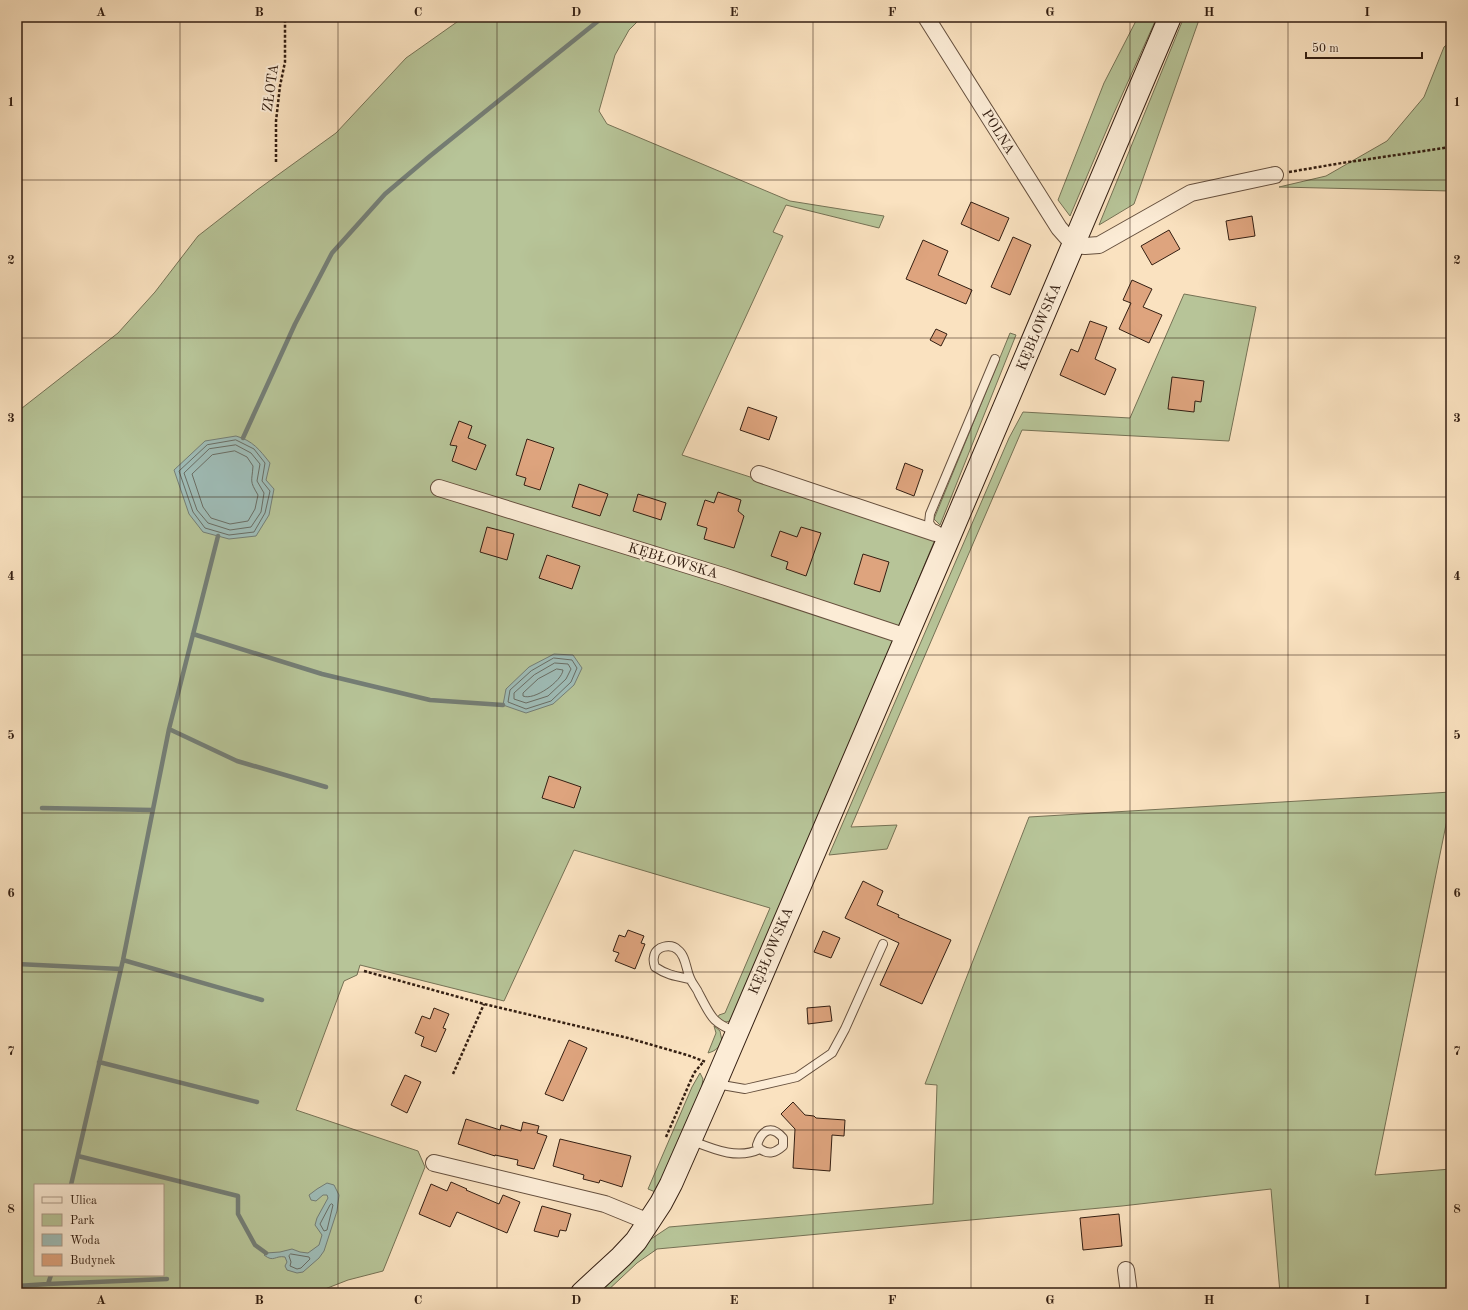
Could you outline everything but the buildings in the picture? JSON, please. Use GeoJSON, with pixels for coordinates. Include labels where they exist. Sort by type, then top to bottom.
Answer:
{"type":"FeatureCollection","features":[{"type":"Feature","properties":{"kind":"street","name":"POLNA"},"geometry":{"type":"LineString","coordinates":[[926,17],[1059,228],[1074,245]]}},
{"type":"Feature","properties":{"kind":"street","name":"KĘBŁOWSKA"},"geometry":{"type":"LineString","coordinates":[[582,1293],[636,1241],[661,1203],[690,1140],[713,1071],[737,1032],[907,637],[941,537],[1074,245],[1170,17]]}},
{"type":"Feature","properties":{"kind":"street"},"geometry":{"type":"LineString","coordinates":[[1074,245],[1100,245],[1191,193],[1275,175]]}},
{"type":"Feature","properties":{"kind":"street"},"geometry":{"type":"LineString","coordinates":[[759,474],[941,537]]}},
{"type":"Feature","properties":{"kind":"street","name":"KĘBŁOWSKA"},"geometry":{"type":"LineString","coordinates":[[439,488],[723,576],[907,637]]}},
{"type":"Feature","properties":{"kind":"street"},"geometry":{"type":"LineString","coordinates":[[434,1162],[605,1204],[649,1222]]}},
{"type":"Feature","properties":{"kind":"street"},"geometry":{"type":"LineString","coordinates":[[1126,1270],[1129,1293]]}},
{"type":"Feature","properties":{"kind":"lane"},"geometry":{"type":"LineString","coordinates":[[941,537],[929,524],[930,514],[995,359]]}},
{"type":"Feature","properties":{"kind":"lane"},"geometry":{"type":"LineString","coordinates":[[713,1071],[745,1089],[797,1077],[832,1053],[845,1029],[883,944]]}},
{"type":"Feature","properties":{"kind":"lane"},"geometry":{"type":"LineString","coordinates":[[690,979],[675,977],[663,973],[655,967],[654,957],[656,952],[669,946],[678,950],[683,957],[690,979],[699,993],[707,1011],[723,1027],[737,1032]]}},
{"type":"Feature","properties":{"kind":"lane"},"geometry":{"type":"LineString","coordinates":[[690,1140],[735,1155],[752,1153],[760,1149]]}},
{"type":"Feature","properties":{"kind":"path","name":"ZŁOTA"},"geometry":{"type":"LineString","coordinates":[[276,162],[276,121],[280,86],[285,62],[285,17]]}},
{"type":"Feature","properties":{"kind":"path"},"geometry":{"type":"LineString","coordinates":[[1275,175],[1342,163],[1451,147]]}},
{"type":"Feature","properties":{"kind":"path"},"geometry":{"type":"LineString","coordinates":[[364,971],[484,1004],[628,1038],[687,1055],[713,1071]]}},
{"type":"Feature","properties":{"kind":"path"},"geometry":{"type":"LineString","coordinates":[[454,1074],[484,1004]]}},
{"type":"Feature","properties":{"kind":"path"},"geometry":{"type":"LineString","coordinates":[[666,1137],[694,1073],[713,1071]]}},
{"type":"Feature","properties":{"kind":"green space"},"geometry":{"type":"Polygon","coordinates":[[[464,17],[642,17],[629,30],[615,55],[599,111],[607,124],[790,201],[884,216],[879,228],[786,205],[773,232],[783,236],[682,455],[936,537],[781,911],[732,1020],[724,1022],[717,1019],[719,1015],[725,1013],[770,908],[574,850],[504,1001],[360,965],[357,975],[344,981],[296,1110],[418,1151],[425,1167],[383,1271],[348,1280],[325,1289],[323,1293],[17,1293],[17,412],[118,333],[155,292],[198,236],[257,190],[336,133],[406,58],[464,17]]]}},
{"type":"Feature","properties":{"kind":"green space"},"geometry":{"type":"Polygon","coordinates":[[[1138,17],[1157,17],[1070,216],[1058,200],[1104,83],[1138,17]]]}},
{"type":"Feature","properties":{"kind":"green space"},"geometry":{"type":"Polygon","coordinates":[[[1184,17],[1200,17],[1134,204],[1099,225],[1184,17]]]}},
{"type":"Feature","properties":{"kind":"green space"},"geometry":{"type":"Polygon","coordinates":[[[1451,41],[1451,191],[1279,187],[1326,176],[1387,141],[1424,97],[1444,47],[1451,41]]]}},
{"type":"Feature","properties":{"kind":"green space"},"geometry":{"type":"Polygon","coordinates":[[[1184,294],[1256,307],[1229,441],[1022,430],[851,827],[897,825],[887,849],[829,855],[1009,438],[1023,412],[1130,418],[1184,294]]]}},
{"type":"Feature","properties":{"kind":"green space"},"geometry":{"type":"Polygon","coordinates":[[[1010,333],[1016,335],[940,525],[934,519],[1010,333]]]}},
{"type":"Feature","properties":{"kind":"green space"},"geometry":{"type":"Polygon","coordinates":[[[1451,792],[1451,800],[1375,1175],[1451,1169],[1451,1293],[1280,1293],[1271,1189],[1122,1206],[657,1249],[637,1263],[605,1293],[593,1293],[645,1243],[669,1227],[933,1204],[937,1085],[925,1084],[1029,817],[1451,792]]]}},
{"type":"Feature","properties":{"kind":"green space"},"geometry":{"type":"Polygon","coordinates":[[[714,1026],[720,1031],[722,1041],[717,1048],[708,1053],[716,1033],[714,1026]]]}},
{"type":"Feature","properties":{"kind":"green space"},"geometry":{"type":"Polygon","coordinates":[[[700,1073],[703,1079],[701,1092],[658,1193],[648,1189],[692,1087],[700,1073]]]}},
{"type":"Feature","properties":{"kind":"water"},"geometry":{"type":"Polygon","coordinates":[[[236,436],[247,440],[255,446],[270,463],[266,480],[274,489],[269,515],[256,536],[229,539],[203,532],[189,514],[174,470],[205,441],[236,436]]]}},
{"type":"Feature","properties":{"kind":"water"},"geometry":{"type":"Polygon","coordinates":[[[554,654],[573,655],[582,668],[574,685],[553,704],[526,713],[503,705],[506,689],[529,667],[554,654]]]}},
{"type":"Feature","properties":{"kind":"water"},"geometry":{"type":"Polygon","coordinates":[[[327,1183],[334,1185],[339,1195],[337,1211],[324,1251],[319,1258],[303,1272],[297,1273],[287,1270],[285,1266],[287,1262],[285,1257],[272,1259],[264,1255],[266,1253],[292,1249],[308,1253],[319,1245],[322,1235],[315,1225],[317,1218],[328,1198],[327,1195],[323,1195],[316,1201],[311,1200],[309,1195],[327,1183]]]}},
{"type":"Feature","properties":{"kind":"waterway"},"geometry":{"type":"LineString","coordinates":[[243,438],[295,324],[332,253],[385,194],[603,17]]}},
{"type":"Feature","properties":{"kind":"waterway"},"geometry":{"type":"LineString","coordinates":[[71,1184],[123,960],[169,729],[218,536]]}},
{"type":"Feature","properties":{"kind":"waterway"},"geometry":{"type":"LineString","coordinates":[[193,634],[322,674],[430,700],[503,705]]}},
{"type":"Feature","properties":{"kind":"waterway"},"geometry":{"type":"LineString","coordinates":[[169,729],[237,761],[326,787]]}},
{"type":"Feature","properties":{"kind":"waterway"},"geometry":{"type":"LineString","coordinates":[[42,808],[153,810]]}},
{"type":"Feature","properties":{"kind":"waterway"},"geometry":{"type":"LineString","coordinates":[[123,960],[262,1000]]}},
{"type":"Feature","properties":{"kind":"waterway"},"geometry":{"type":"LineString","coordinates":[[17,964],[121,969]]}},
{"type":"Feature","properties":{"kind":"waterway"},"geometry":{"type":"LineString","coordinates":[[99,1062],[257,1102]]}},
{"type":"Feature","properties":{"kind":"waterway"},"geometry":{"type":"LineString","coordinates":[[78,1156],[238,1196],[238,1214],[255,1245],[266,1253]]}},
{"type":"Feature","properties":{"kind":"waterway"},"geometry":{"type":"LineString","coordinates":[[51,1276],[48,1284],[167,1279]]}},
{"type":"Feature","properties":{"kind":"waterway"},"geometry":{"type":"LineString","coordinates":[[17,1286],[48,1284]]}}]}
